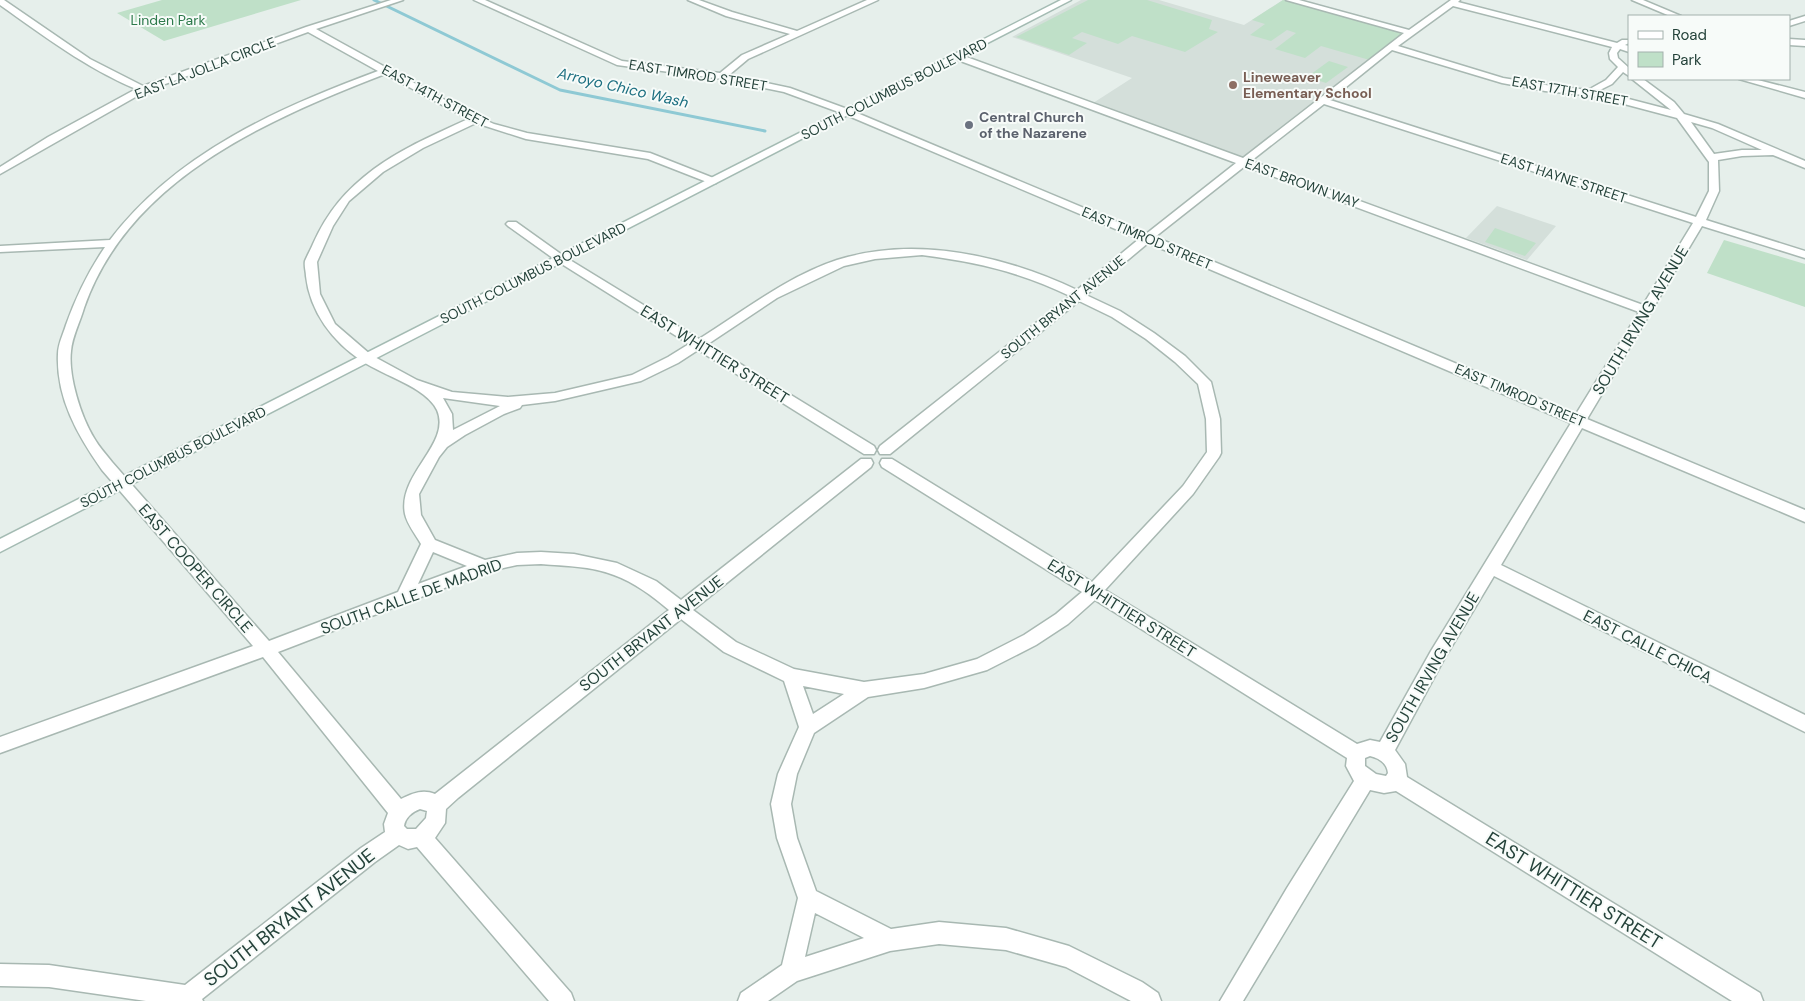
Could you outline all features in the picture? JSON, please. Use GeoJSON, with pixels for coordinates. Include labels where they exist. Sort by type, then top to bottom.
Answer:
{"type":"FeatureCollection","features":[{"type":"Feature","properties":{"kind":"street","name":"EAST LA JOLLA CIRCLE"},"geometry":{"type":"LineString","coordinates":[[0,171],[52,138],[143,90],[308,29],[399,0]]}},
{"type":"Feature","properties":{"kind":"street","name":"EAST TIMROD STREET"},"geometry":{"type":"LineString","coordinates":[[478,0],[620,63],[722,76],[787,90],[847,112],[1805,516]]}},
{"type":"Feature","properties":{"kind":"street"},"geometry":{"type":"LineString","coordinates":[[692,0],[728,14],[796,33]]}},
{"type":"Feature","properties":{"kind":"street"},"geometry":{"type":"LineString","coordinates":[[722,76],[745,57],[874,0]]}},
{"type":"Feature","properties":{"kind":"street","name":"SOUTH COLUMBUS BOULEVARD"},"geometry":{"type":"LineString","coordinates":[[0,546],[1067,0]]}},
{"type":"Feature","properties":{"kind":"street"},"geometry":{"type":"LineString","coordinates":[[1290,0],[1412,33]]}},
{"type":"Feature","properties":{"kind":"street"},"geometry":{"type":"LineString","coordinates":[[1636,0],[1674,15]]}},
{"type":"Feature","properties":{"kind":"street"},"geometry":{"type":"LineString","coordinates":[[0,1],[94,67],[143,90]]}},
{"type":"Feature","properties":{"kind":"street"},"geometry":{"type":"LineString","coordinates":[[1454,1],[1628,49]]}},
{"type":"Feature","properties":{"kind":"street","name":"SOUTH BRYANT AVENUE"},"geometry":{"type":"LineString","coordinates":[[886,457],[1147,238],[1454,1]]}},
{"type":"Feature","properties":{"kind":"street"},"geometry":{"type":"LineString","coordinates":[[1653,8],[1657,15]]}},
{"type":"Feature","properties":{"kind":"street"},"geometry":{"type":"LineString","coordinates":[[1795,25],[1805,18]]}},
{"type":"Feature","properties":{"kind":"street","name":"EAST 14TH STREET"},"geometry":{"type":"LineString","coordinates":[[308,29],[476,120],[491,126],[526,136],[650,156],[712,181]]}},
{"type":"Feature","properties":{"kind":"street"},"geometry":{"type":"LineString","coordinates":[[1590,92],[1626,70],[1614,59],[1613,53],[1618,46],[1628,41]]}},
{"type":"Feature","properties":{"kind":"street"},"geometry":{"type":"LineString","coordinates":[[1790,42],[1805,43]]}},
{"type":"Feature","properties":{"kind":"street","name":"EAST 17TH STREET"},"geometry":{"type":"LineString","coordinates":[[1391,48],[1502,80],[1545,88],[1606,95],[1715,126],[1805,165]]}},
{"type":"Feature","properties":{"kind":"street","name":"EAST BROWN WAY"},"geometry":{"type":"LineString","coordinates":[[958,57],[1646,310]]}},
{"type":"Feature","properties":{"kind":"street","name":"EAST COOPER CIRCLE"},"geometry":{"type":"LineString","coordinates":[[385,71],[325,94],[235,138],[191,167],[148,201],[114,243],[87,282],[64,354],[69,389],[84,435],[122,483],[266,649],[400,811]]}},
{"type":"Feature","properties":{"kind":"street","name":"SOUTH IRVING AVENUE"},"geometry":{"type":"LineString","coordinates":[[1384,752],[1437,656],[1699,222],[1714,191],[1714,162],[1698,136],[1671,104],[1638,80]]}},
{"type":"Feature","properties":{"kind":"street"},"geometry":{"type":"LineString","coordinates":[[1748,80],[1805,94]]}},
{"type":"Feature","properties":{"kind":"street","name":"EAST HAYNE STREET"},"geometry":{"type":"LineString","coordinates":[[1324,101],[1805,256]]}},
{"type":"Feature","properties":{"kind":"street"},"geometry":{"type":"LineString","coordinates":[[476,120],[419,146],[379,170],[345,199],[327,226],[312,262],[314,294],[330,326],[366,358],[412,383],[451,396],[525,402]]}},
{"type":"Feature","properties":{"kind":"street","name":"EAST 17TH STREET"},"geometry":{"type":"LineString","coordinates":[[1711,158],[1742,152],[1776,153]]}},
{"type":"Feature","properties":{"kind":"street","name":"EAST WHITTIER STREET"},"geometry":{"type":"LineString","coordinates":[[512,224],[561,259],[699,344],[868,456]]}},
{"type":"Feature","properties":{"kind":"street"},"geometry":{"type":"LineString","coordinates":[[0,249],[114,243]]}},
{"type":"Feature","properties":{"kind":"street","name":"SOUTH CALLE DE MADRID"},"geometry":{"type":"LineString","coordinates":[[0,745],[266,649],[484,566],[517,559],[574,560],[616,569],[650,586],[730,647],[791,676],[864,690],[924,681],[981,665],[1030,640],[1062,619],[1095,590],[1188,490],[1214,453],[1213,419],[1204,382],[1180,359],[1150,336],[1116,314],[1079,295],[1012,268],[962,257],[922,252],[875,256],[841,263],[772,295],[673,360],[636,378],[525,402]]}},
{"type":"Feature","properties":{"kind":"street"},"geometry":{"type":"LineString","coordinates":[[424,387],[438,400],[446,413],[447,431],[442,444]]}},
{"type":"Feature","properties":{"kind":"street"},"geometry":{"type":"LineString","coordinates":[[484,566],[429,544],[413,515],[412,494],[433,454],[442,444],[482,420],[525,402]]}},
{"type":"Feature","properties":{"kind":"street"},"geometry":{"type":"LineString","coordinates":[[868,456],[880,448],[886,457]]}},
{"type":"Feature","properties":{"kind":"street","name":"SOUTH BRYANT AVENUE"},"geometry":{"type":"LineString","coordinates":[[436,806],[868,456]]}},
{"type":"Feature","properties":{"kind":"street","name":"EAST WHITTIER STREET"},"geometry":{"type":"LineString","coordinates":[[886,457],[1357,754]]}},
{"type":"Feature","properties":{"kind":"street"},"geometry":{"type":"LineString","coordinates":[[404,597],[429,544]]}},
{"type":"Feature","properties":{"kind":"street","name":"EAST CALLE CHICA"},"geometry":{"type":"LineString","coordinates":[[1491,567],[1805,724]]}},
{"type":"Feature","properties":{"kind":"street"},"geometry":{"type":"LineString","coordinates":[[791,676],[808,727]]}},
{"type":"Feature","properties":{"kind":"street"},"geometry":{"type":"LineString","coordinates":[[791,972],[808,898],[787,838],[781,805],[793,760],[808,727],[864,690]]}},
{"type":"Feature","properties":{"kind":"street"},"geometry":{"type":"LineString","coordinates":[[1370,748],[1384,752],[1395,762],[1398,775],[1391,784],[1379,785],[1366,779],[1357,768],[1355,762],[1357,754],[1363,749],[1370,748]]}},
{"type":"Feature","properties":{"kind":"street"},"geometry":{"type":"LineString","coordinates":[[1232,1001],[1294,895],[1366,779]]}},
{"type":"Feature","properties":{"kind":"street","name":"EAST WHITTIER STREET"},"geometry":{"type":"LineString","coordinates":[[1395,780],[1752,1001]]}},
{"type":"Feature","properties":{"kind":"street"},"geometry":{"type":"LineString","coordinates":[[426,800],[436,806],[438,818],[434,825],[421,837],[408,840],[397,835],[394,824],[400,811],[412,802],[426,800]]}},
{"type":"Feature","properties":{"kind":"street","name":"SOUTH BRYANT AVENUE"},"geometry":{"type":"LineString","coordinates":[[187,999],[368,855],[397,835]]}},
{"type":"Feature","properties":{"kind":"street"},"geometry":{"type":"LineString","coordinates":[[421,837],[563,1001]]}},
{"type":"Feature","properties":{"kind":"street"},"geometry":{"type":"LineString","coordinates":[[808,898],[890,940]]}},
{"type":"Feature","properties":{"kind":"street"},"geometry":{"type":"LineString","coordinates":[[749,1001],[791,972],[890,940],[939,933],[1006,939],[1068,957],[1134,990],[1150,1001]]}},
{"type":"Feature","properties":{"kind":"street"},"geometry":{"type":"LineString","coordinates":[[0,975],[49,976],[187,999]]}},
{"type":"Feature","properties":{"kind":"shaded area","name":"Lineweaver Elementary School"},"geometry":{"type":"Polygon","coordinates":[[[1081,0],[1159,0],[1244,25],[1283,0],[1290,0],[1412,33],[1245,162],[1090,105],[1132,78],[1012,37],[1081,0]]]}},
{"type":"Feature","properties":{"kind":"shaded area"},"geometry":{"type":"Polygon","coordinates":[[[1497,206],[1556,226],[1527,260],[1466,238],[1497,206]]]}},
{"type":"Feature","properties":{"kind":"green space","name":"Linden Park"},"geometry":{"type":"Polygon","coordinates":[[[162,0],[301,0],[164,41],[117,13],[162,0]]]}},
{"type":"Feature","properties":{"kind":"green space"},"geometry":{"type":"Polygon","coordinates":[[[1088,0],[1147,0],[1212,20],[1209,29],[1218,32],[1185,52],[1132,36],[1118,44],[1082,32],[1072,38],[1087,43],[1069,55],[1016,37],[1088,0]]]}},
{"type":"Feature","properties":{"kind":"green space"},"geometry":{"type":"Polygon","coordinates":[[[1283,0],[1412,33],[1373,61],[1321,46],[1305,58],[1275,49],[1296,33],[1287,30],[1271,41],[1250,35],[1265,24],[1252,20],[1283,0]]]}},
{"type":"Feature","properties":{"kind":"green space"},"geometry":{"type":"Polygon","coordinates":[[[1329,61],[1348,67],[1326,83],[1307,77],[1329,61]]]}},
{"type":"Feature","properties":{"kind":"green space"},"geometry":{"type":"Polygon","coordinates":[[[1495,228],[1536,243],[1525,256],[1485,242],[1495,228]]]}},
{"type":"Feature","properties":{"kind":"green space"},"geometry":{"type":"Polygon","coordinates":[[[1724,240],[1805,264],[1805,307],[1707,273],[1724,240]]]}},
{"type":"Feature","properties":{"kind":"waterway","name":"Arroyo Chico Wash"},"geometry":{"type":"LineString","coordinates":[[374,0],[560,90],[765,131]]}},
{"type":"Feature","properties":{"kind":"place","name":"Lineweaver Elementary School"},"geometry":{"type":"Point","coordinates":[1233,85]}},
{"type":"Feature","properties":{"kind":"place","name":"Central Church of the Nazarene"},"geometry":{"type":"Point","coordinates":[969,125]}}]}
